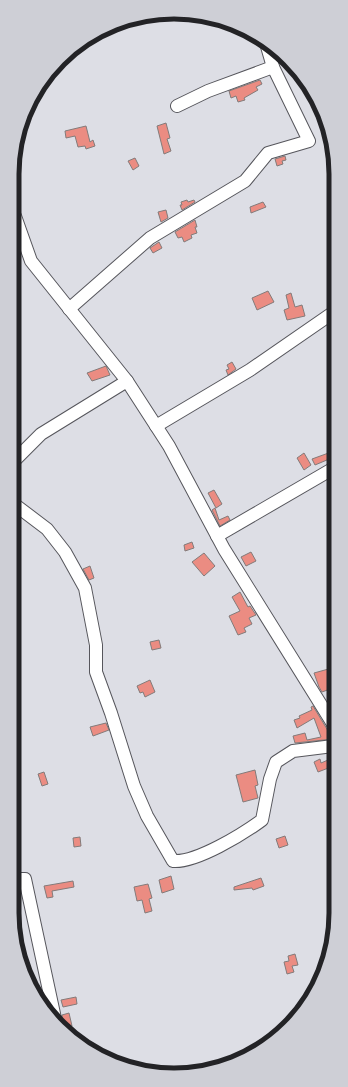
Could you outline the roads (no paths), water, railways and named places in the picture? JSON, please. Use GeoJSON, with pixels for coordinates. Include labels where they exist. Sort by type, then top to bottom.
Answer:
{"type":"FeatureCollection","features":[{"type":"Feature","properties":{"kind":"street"},"geometry":{"type":"LineString","coordinates":[[69,309],[150,238],[245,180],[268,153],[309,141],[273,67],[268,51]]}},
{"type":"Feature","properties":{"kind":"street"},"geometry":{"type":"LineString","coordinates":[[177,106],[208,91],[273,67]]}},
{"type":"Feature","properties":{"kind":"street"},"geometry":{"type":"LineString","coordinates":[[19,227],[31,261],[127,381],[156,426],[224,549],[329,718]]}},
{"type":"Feature","properties":{"kind":"street"},"geometry":{"type":"LineString","coordinates":[[156,426],[250,370],[329,315]]}},
{"type":"Feature","properties":{"kind":"street"},"geometry":{"type":"LineString","coordinates":[[19,456],[41,434],[127,381]]}},
{"type":"Feature","properties":{"kind":"street"},"geometry":{"type":"LineString","coordinates":[[217,536],[329,471]]}},
{"type":"Feature","properties":{"kind":"street"},"geometry":{"type":"LineString","coordinates":[[19,508],[47,529],[65,552],[85,588],[96,645],[96,672],[111,713],[134,786],[147,816],[173,861],[180,862],[206,853],[262,820],[270,779],[276,762],[293,751],[329,746]]}},
{"type":"Feature","properties":{"kind":"street"},"geometry":{"type":"LineString","coordinates":[[19,879],[25,879],[53,1010]]}}]}
